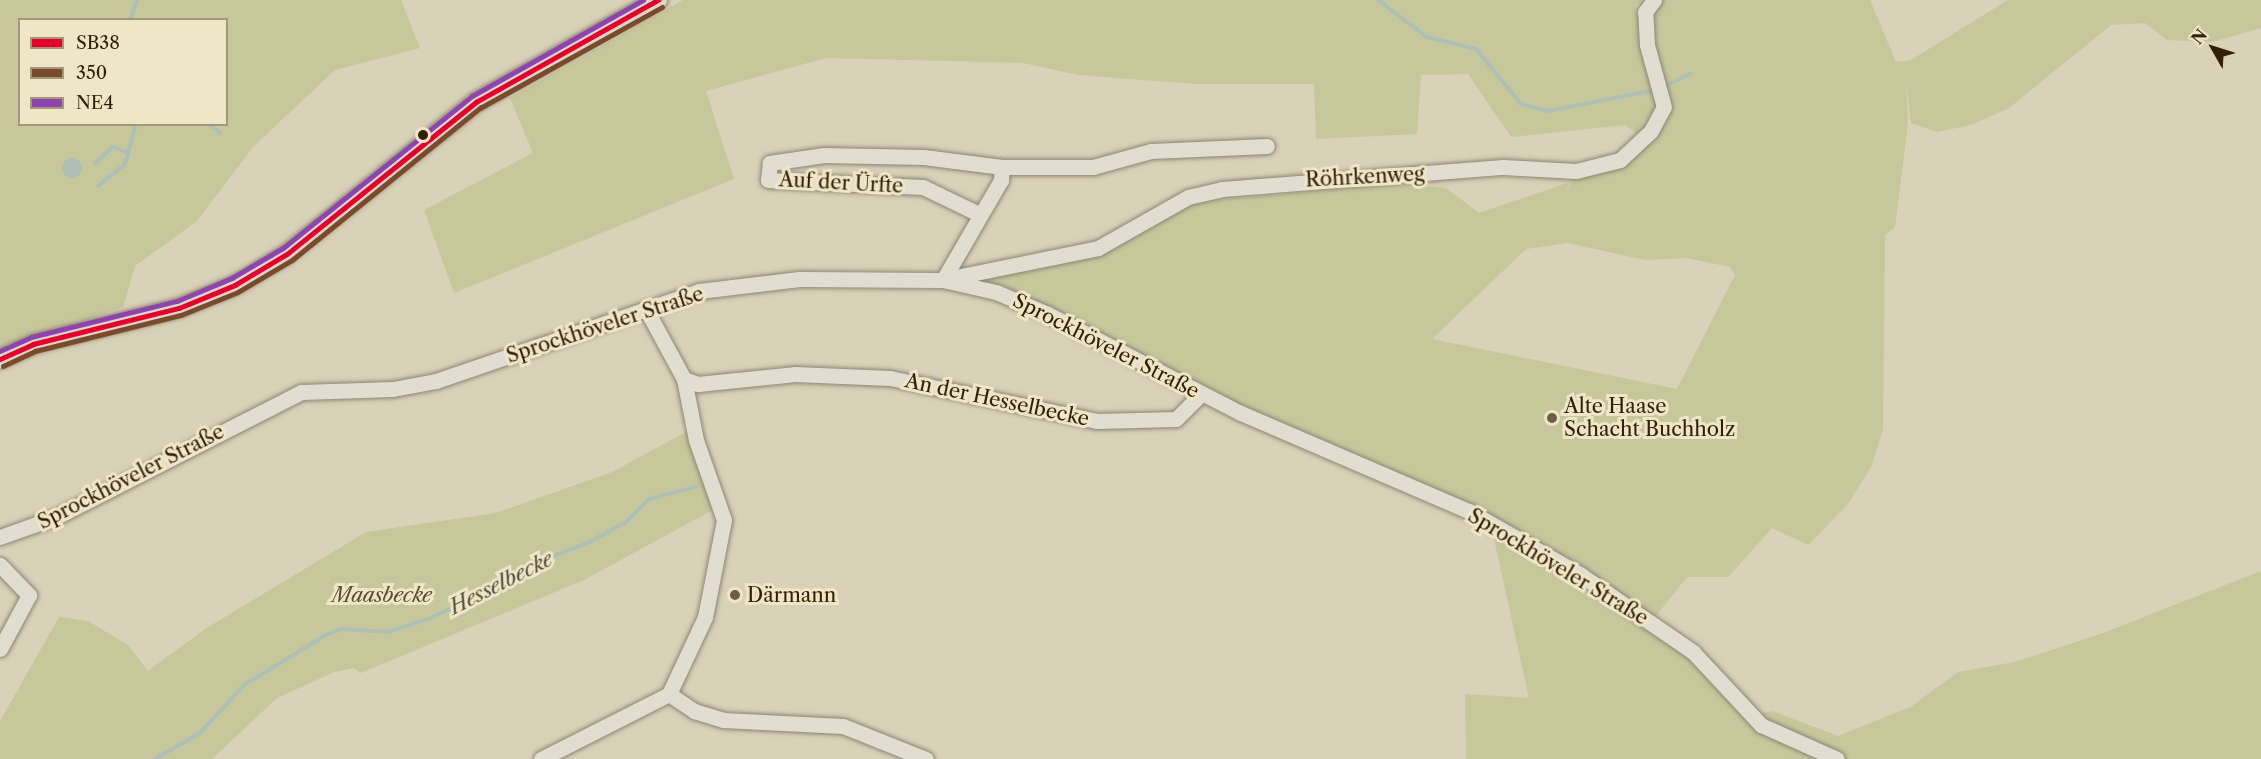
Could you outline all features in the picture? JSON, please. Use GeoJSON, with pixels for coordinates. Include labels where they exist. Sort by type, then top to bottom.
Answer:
{"type":"FeatureCollection","features":[{"type":"Feature","properties":{"kind":"main road"},"geometry":{"type":"LineString","coordinates":[[0,359],[33,344],[179,308],[236,285],[287,254],[476,102],[658,0]]}},
{"type":"Feature","properties":{"kind":"street","name":"Röhrkenweg"},"geometry":{"type":"LineString","coordinates":[[943,280],[1098,248],[1188,197],[1222,189],[1503,167],[1576,171],[1620,160],[1651,131],[1664,107],[1646,34],[1644,12],[1654,0]]}},
{"type":"Feature","properties":{"kind":"street","name":"Auf der Ürfte"},"geometry":{"type":"LineString","coordinates":[[979,214],[923,187],[768,180],[770,163],[824,155],[924,157],[1002,167],[1093,167],[1151,151],[1267,146]]}},
{"type":"Feature","properties":{"kind":"street"},"geometry":{"type":"LineString","coordinates":[[943,280],[979,214],[1001,180],[1002,167]]}},
{"type":"Feature","properties":{"kind":"street","name":"Sprockhöveler Straße"},"geometry":{"type":"LineString","coordinates":[[0,537],[56,517],[292,395],[436,381],[699,291],[760,282],[943,280],[996,292],[1048,314],[1201,394],[1522,540],[1693,652],[1761,725],[1837,759]]}},
{"type":"Feature","properties":{"kind":"street"},"geometry":{"type":"LineString","coordinates":[[541,759],[669,694],[705,616],[724,520],[696,440],[684,379],[646,309]]}},
{"type":"Feature","properties":{"kind":"street","name":"An der Hesselbecke"},"geometry":{"type":"LineString","coordinates":[[684,379],[698,384],[795,374],[890,378],[1097,421],[1176,419],[1201,394]]}},
{"type":"Feature","properties":{"kind":"street"},"geometry":{"type":"LineString","coordinates":[[0,565],[29,595],[0,649]]}},
{"type":"Feature","properties":{"kind":"street"},"geometry":{"type":"LineString","coordinates":[[669,694],[694,711],[723,720],[843,726],[926,759]]}},
{"type":"Feature","properties":{"kind":"green space"},"geometry":{"type":"Polygon","coordinates":[[[0,0],[401,0],[420,48],[335,70],[253,147],[197,221],[135,266],[123,307],[0,351],[0,0]]]}},
{"type":"Feature","properties":{"kind":"green space"},"geometry":{"type":"Polygon","coordinates":[[[683,0],[1642,0],[1635,6],[1659,91],[1657,117],[1637,134],[1625,125],[1511,137],[1468,74],[1421,75],[1417,134],[1316,139],[1314,84],[1195,84],[1078,75],[1023,63],[826,58],[706,91],[734,179],[454,293],[424,210],[533,153],[510,98],[683,0]]]}},
{"type":"Feature","properties":{"kind":"green space"},"geometry":{"type":"Polygon","coordinates":[[[1656,0],[1870,0],[1896,62],[1911,60],[2008,0],[2261,0],[2261,28],[2212,42],[2167,40],[2145,23],[2111,25],[2009,108],[1971,125],[1937,132],[1911,123],[1906,81],[1908,123],[1895,227],[1885,235],[1883,430],[1871,467],[1848,504],[1808,545],[1772,528],[1728,577],[1687,577],[1655,617],[1528,536],[1269,421],[985,282],[989,273],[1100,251],[1190,202],[1405,184],[1446,188],[1479,213],[1570,182],[1566,193],[1576,173],[1600,171],[1663,116],[1646,12],[1656,0]],[[1568,243],[1526,249],[1432,339],[1677,389],[1735,275],[1730,267],[1687,258],[1645,260],[1568,243]]]}},
{"type":"Feature","properties":{"kind":"green space","name":"Maasbecke"},"geometry":{"type":"Polygon","coordinates":[[[686,432],[689,437],[697,433],[716,474],[724,499],[718,507],[584,580],[361,673],[354,668],[334,672],[277,698],[212,759],[0,759],[0,721],[59,617],[88,621],[128,645],[148,671],[205,629],[366,532],[496,513],[612,472],[686,432]]]}},
{"type":"Feature","properties":{"kind":"green space"},"geometry":{"type":"Polygon","coordinates":[[[1492,530],[1687,657],[1745,718],[1772,711],[1838,736],[1912,706],[1958,672],[2015,662],[2103,633],[2261,571],[2261,759],[1466,759],[1465,694],[1529,698],[1492,530]]]}},
{"type":"Feature","properties":{"kind":"shaded area"},"geometry":{"type":"Polygon","coordinates":[[[72,158],[79,161],[82,168],[79,175],[72,178],[65,175],[62,168],[65,161],[72,158]]]}},
{"type":"Feature","properties":{"kind":"waterway"},"geometry":{"type":"LineString","coordinates":[[131,18],[137,0]]}},
{"type":"Feature","properties":{"kind":"waterway"},"geometry":{"type":"LineString","coordinates":[[1378,0],[1427,37],[1476,49],[1521,104],[1548,111],[1655,90]]}},
{"type":"Feature","properties":{"kind":"waterway"},"geometry":{"type":"LineString","coordinates":[[1665,86],[1690,74]]}},
{"type":"Feature","properties":{"kind":"waterway"},"geometry":{"type":"LineString","coordinates":[[98,186],[125,164],[135,126]]}},
{"type":"Feature","properties":{"kind":"waterway"},"geometry":{"type":"LineString","coordinates":[[211,126],[220,133]]}},
{"type":"Feature","properties":{"kind":"waterway"},"geometry":{"type":"LineString","coordinates":[[95,163],[113,147],[128,153]]}},
{"type":"Feature","properties":{"kind":"waterway","name":"Hesselbecke"},"geometry":{"type":"LineString","coordinates":[[155,759],[200,733],[244,685],[326,635],[342,629],[388,632],[426,620],[510,581],[524,567],[590,542],[626,522],[649,499],[695,487]]}},
{"type":"Feature","properties":{"kind":"transit line","name":"NE4"},"geometry":{"type":"LineString","coordinates":[[0,351],[31,337],[177,301],[232,278],[283,248],[472,96],[643,0]]}},
{"type":"Feature","properties":{"kind":"transit line","name":"SB38"},"geometry":{"type":"LineString","coordinates":[[0,359],[33,344],[179,308],[235,285],[287,254],[476,102],[658,0]]}},
{"type":"Feature","properties":{"kind":"transit line","name":"350"},"geometry":{"type":"LineString","coordinates":[[3,366],[35,351],[181,315],[238,292],[292,260],[480,108],[662,7]]}},
{"type":"Feature","properties":{"kind":"place","name":"Alte Haase Schacht Buchholz"},"geometry":{"type":"Point","coordinates":[1552,418]}},
{"type":"Feature","properties":{"kind":"place","name":"Därmann"},"geometry":{"type":"Point","coordinates":[735,595]}}]}
